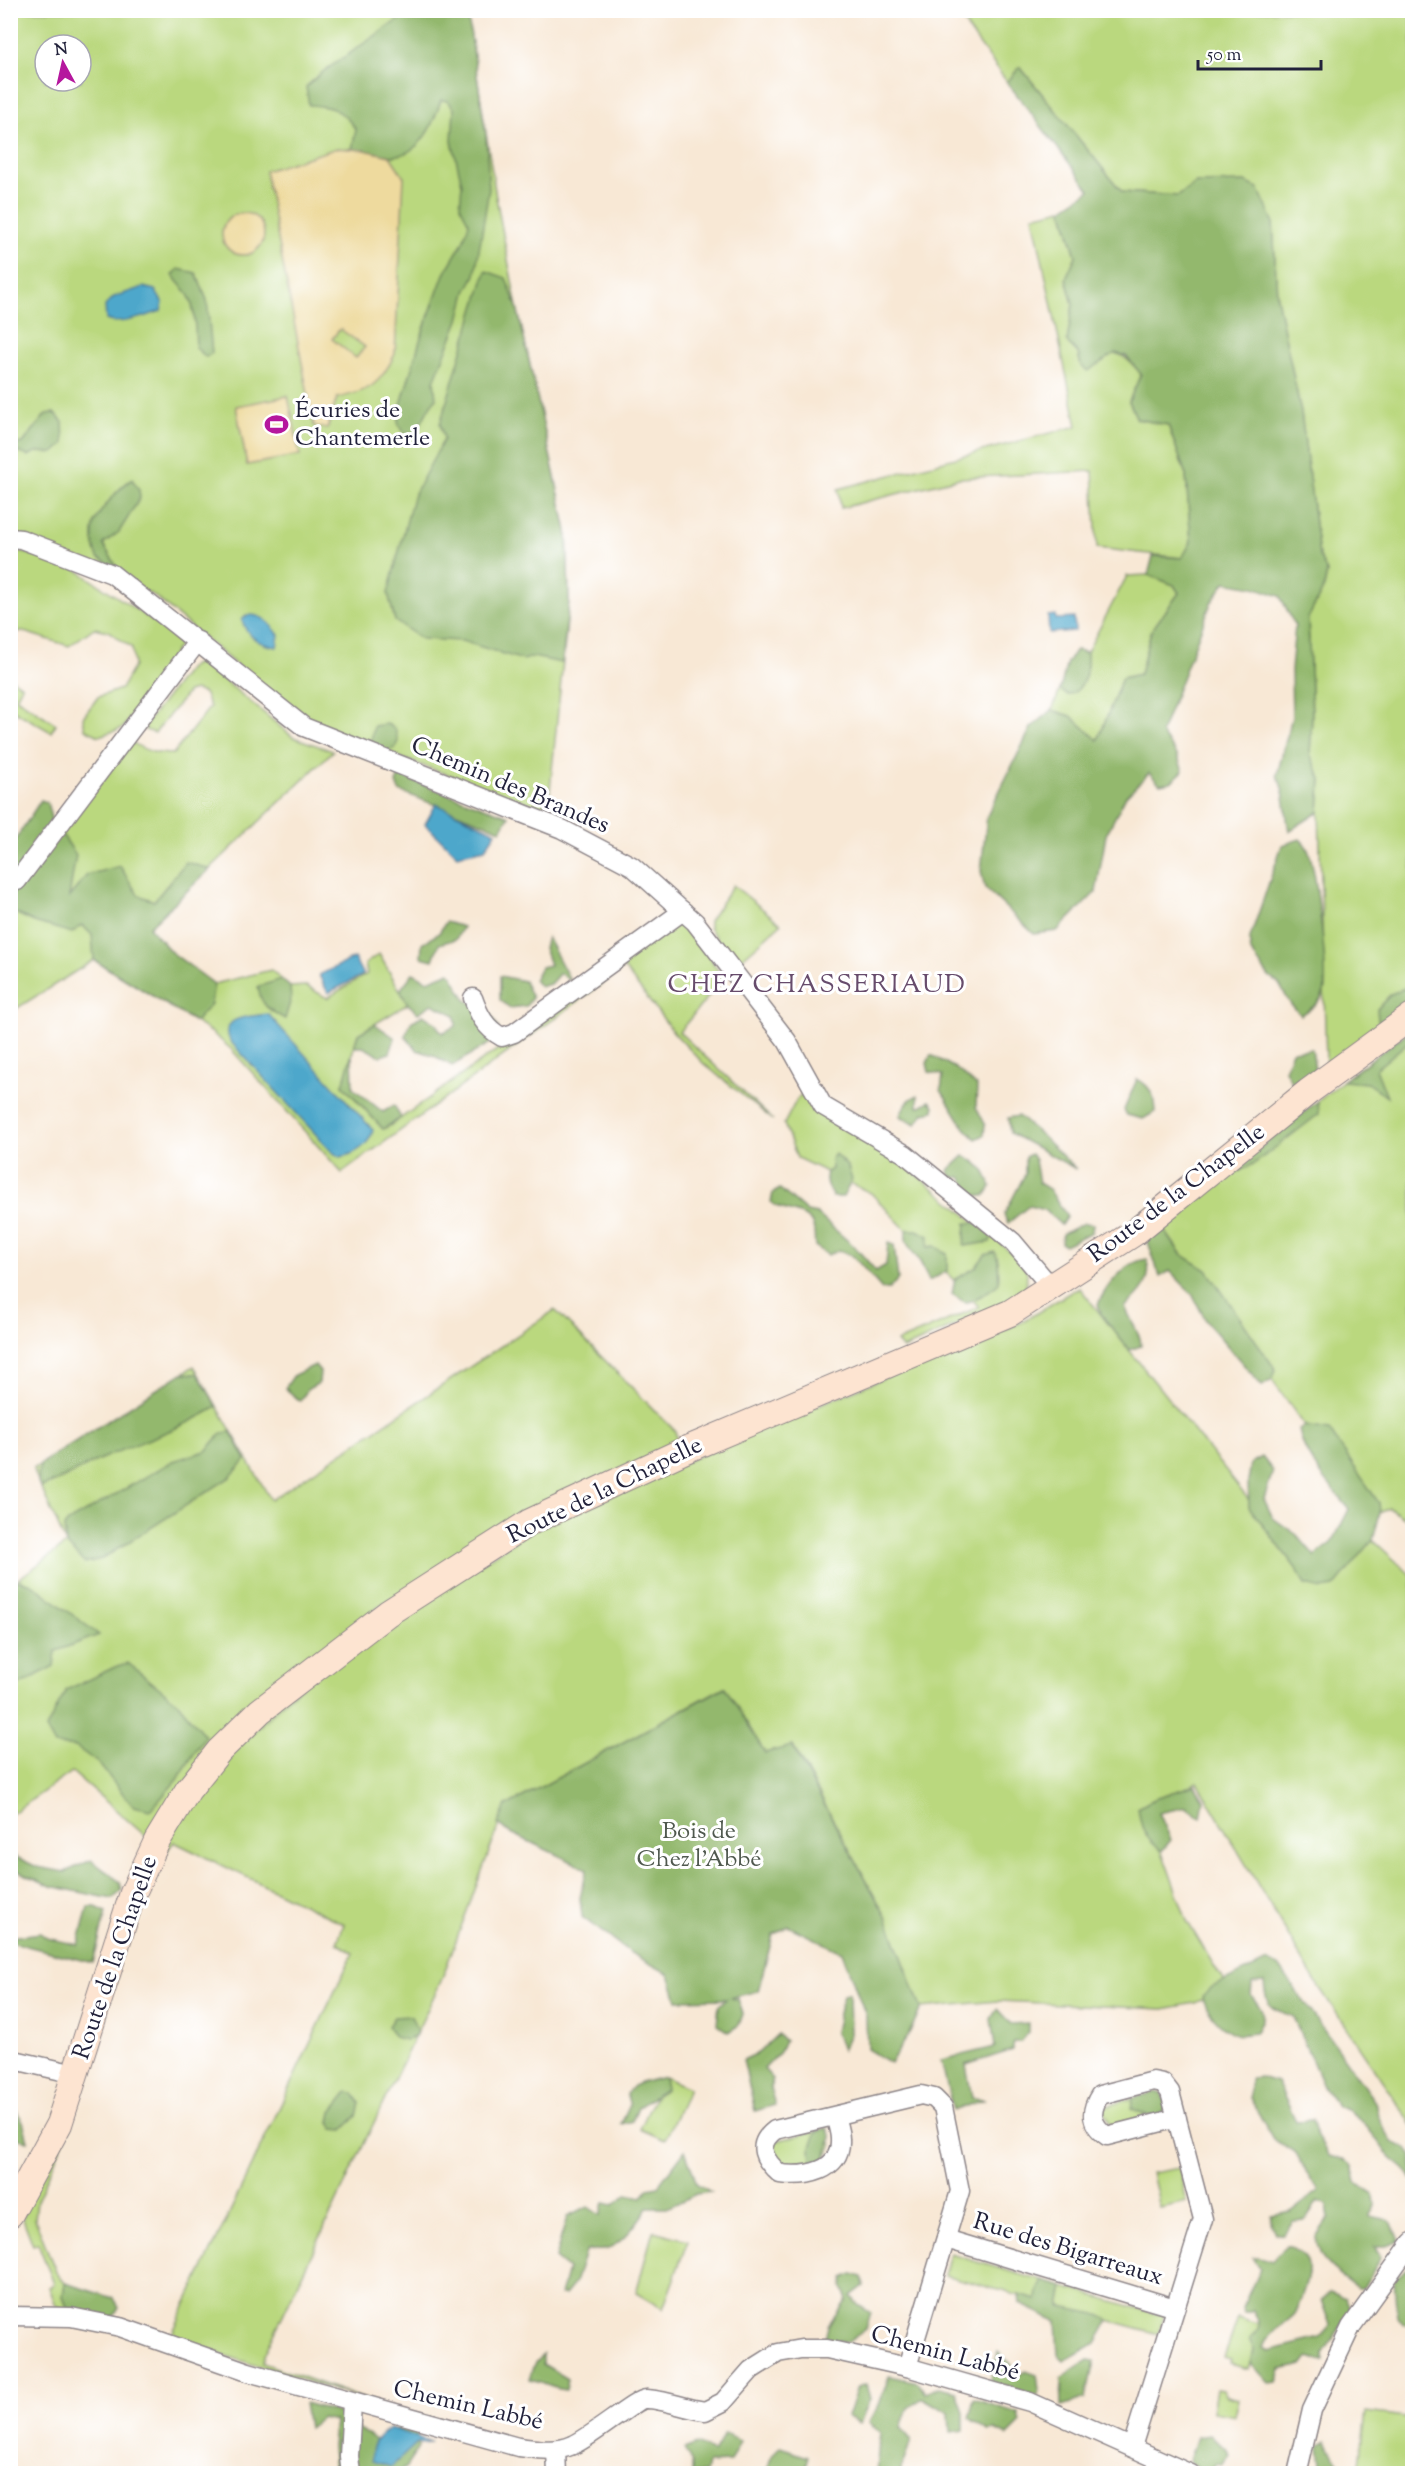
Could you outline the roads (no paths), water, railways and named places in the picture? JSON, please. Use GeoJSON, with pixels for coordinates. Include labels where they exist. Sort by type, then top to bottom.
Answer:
{"type":"FeatureCollection","features":[{"type":"Feature","properties":{"kind":"main road","name":"Route de la Chapelle"},"geometry":{"type":"LineString","coordinates":[[10,2214],[58,2124],[133,1893],[158,1841],[188,1790],[219,1751],[260,1711],[388,1613],[530,1522],[683,1451],[1010,1313],[1134,1233],[1308,1092],[1413,1016]]}},
{"type":"Feature","properties":{"kind":"street","name":"Chemin des Brandes"},"geometry":{"type":"LineString","coordinates":[[10,538],[21,539],[112,574],[304,727],[562,829],[632,867],[695,922],[787,1041],[824,1106],[905,1154],[1013,1242],[1051,1287]]}},
{"type":"Feature","properties":{"kind":"street"},"geometry":{"type":"LineString","coordinates":[[17,880],[198,641]]}},
{"type":"Feature","properties":{"kind":"street"},"geometry":{"type":"LineString","coordinates":[[473,998],[479,1015],[490,1030],[502,1037],[514,1034],[683,911]]}},
{"type":"Feature","properties":{"kind":"street"},"geometry":{"type":"LineString","coordinates":[[10,2059],[75,2074]]}},
{"type":"Feature","properties":{"kind":"street"},"geometry":{"type":"LineString","coordinates":[[835,2116],[921,2096],[934,2098],[943,2107],[960,2191],[907,2367]]}},
{"type":"Feature","properties":{"kind":"street"},"geometry":{"type":"LineString","coordinates":[[1132,2447],[1203,2219],[1177,2118]]}},
{"type":"Feature","properties":{"kind":"street","name":"Rue des Bigarreaux"},"geometry":{"type":"LineString","coordinates":[[946,2239],[1176,2308]]}},
{"type":"Feature","properties":{"kind":"street"},"geometry":{"type":"LineString","coordinates":[[1297,2474],[1312,2410],[1351,2327],[1413,2242]]}},
{"type":"Feature","properties":{"kind":"street","name":"Chemin Labbé"},"geometry":{"type":"LineString","coordinates":[[10,2316],[71,2317],[120,2327],[248,2372],[352,2403],[518,2447],[556,2450],[572,2446],[595,2434],[636,2401],[646,2398],[705,2411],[723,2402],[745,2375],[759,2363],[778,2353],[801,2349],[827,2349],[907,2367],[1030,2402],[1191,2474]]}},
{"type":"Feature","properties":{"kind":"street"},"geometry":{"type":"LineString","coordinates":[[351,2474],[349,2456],[352,2403]]}},
{"type":"Feature","properties":{"kind":"street"},"geometry":{"type":"LineString","coordinates":[[556,2450],[557,2474]]}},
{"type":"Feature","properties":{"kind":"water"},"geometry":{"type":"Polygon","coordinates":[[[143,287],[155,290],[163,303],[161,311],[125,321],[106,320],[105,306],[114,297],[143,287]]]}},
{"type":"Feature","properties":{"kind":"water"},"geometry":{"type":"Polygon","coordinates":[[[247,615],[257,616],[269,623],[279,635],[277,647],[260,642],[247,631],[242,620],[247,615]]]}},
{"type":"Feature","properties":{"kind":"water"},"geometry":{"type":"Polygon","coordinates":[[[1055,615],[1056,619],[1074,618],[1075,631],[1049,633],[1048,616],[1055,615]]]}},
{"type":"Feature","properties":{"kind":"water"},"geometry":{"type":"Polygon","coordinates":[[[436,804],[496,832],[485,849],[457,855],[425,824],[436,804]]]}},
{"type":"Feature","properties":{"kind":"water"},"geometry":{"type":"Polygon","coordinates":[[[354,958],[363,975],[328,993],[319,975],[354,958]]]}},
{"type":"Feature","properties":{"kind":"water"},"geometry":{"type":"Polygon","coordinates":[[[268,1014],[373,1130],[369,1140],[361,1148],[340,1157],[332,1152],[230,1041],[228,1032],[232,1022],[245,1017],[268,1014]]]}},
{"type":"Feature","properties":{"kind":"water"},"geometry":{"type":"Polygon","coordinates":[[[390,2428],[431,2442],[417,2443],[391,2467],[372,2461],[375,2442],[390,2428]]]}},
{"type":"Feature","properties":{"kind":"place","name":"Écuries de Chantemerle"},"geometry":{"type":"Point","coordinates":[277,425]}},
{"type":"Feature","properties":{"kind":"district","name":"CHEZ CHASSERIAUD"},"geometry":{"type":"Point","coordinates":[817,985]}},
{"type":"Feature","properties":{"kind":"park label","name":"Bois de Chez l'Abbé"},"geometry":{"type":"Point","coordinates":[699,1846]}}]}
